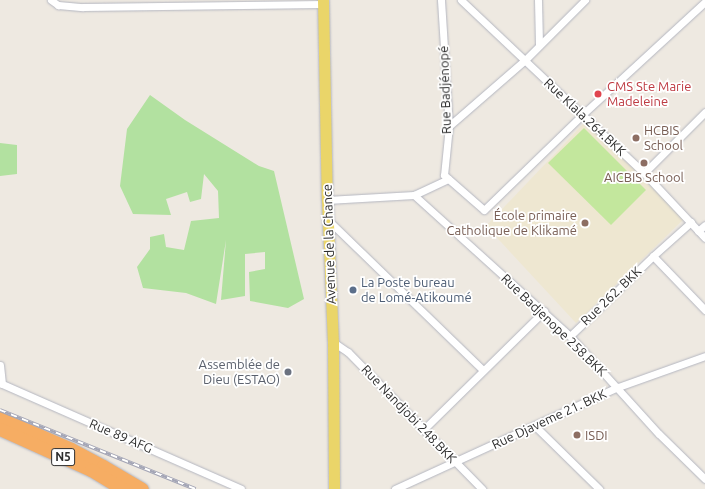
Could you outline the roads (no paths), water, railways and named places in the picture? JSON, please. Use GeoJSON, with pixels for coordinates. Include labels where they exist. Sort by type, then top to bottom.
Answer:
{"type":"FeatureCollection","features":[{"type":"Feature","properties":{"kind":"highway"},"geometry":{"type":"LineString","coordinates":[[0,418],[103,466],[142,489]]}},
{"type":"Feature","properties":{"kind":"highway","name":"N5"},"geometry":{"type":"LineString","coordinates":[[0,429],[91,470],[123,489]]}},
{"type":"Feature","properties":{"kind":"main road","name":"Avenue de la Chance"},"geometry":{"type":"LineString","coordinates":[[323,2],[327,200],[333,342],[334,489]]}},
{"type":"Feature","properties":{"kind":"street"},"geometry":{"type":"LineString","coordinates":[[51,0],[58,5],[323,2]]}},
{"type":"Feature","properties":{"kind":"street","name":"Rue Badjénopé"},"geometry":{"type":"LineString","coordinates":[[441,0],[449,126],[444,175],[448,179]]}},
{"type":"Feature","properties":{"kind":"street","name":"Rue Klala.264.BKK"},"geometry":{"type":"LineString","coordinates":[[461,0],[644,173],[705,238]]}},
{"type":"Feature","properties":{"kind":"street"},"geometry":{"type":"LineString","coordinates":[[538,0],[539,45]]}},
{"type":"Feature","properties":{"kind":"street"},"geometry":{"type":"LineString","coordinates":[[449,126],[525,60],[585,0]]}},
{"type":"Feature","properties":{"kind":"street"},"geometry":{"type":"LineString","coordinates":[[327,200],[414,195],[448,179],[484,210],[583,114],[705,2]]}},
{"type":"Feature","properties":{"kind":"street"},"geometry":{"type":"LineString","coordinates":[[644,173],[705,112]]}},
{"type":"Feature","properties":{"kind":"street","name":"Rue Badjenope 258.BKK"},"geometry":{"type":"LineString","coordinates":[[414,195],[570,336],[659,434],[705,479]]}},
{"type":"Feature","properties":{"kind":"street"},"geometry":{"type":"LineString","coordinates":[[328,220],[483,370]]}},
{"type":"Feature","properties":{"kind":"street","name":"Rue 262. BKK"},"geometry":{"type":"LineString","coordinates":[[570,336],[653,256],[691,222]]}},
{"type":"Feature","properties":{"kind":"street"},"geometry":{"type":"LineString","coordinates":[[698,231],[705,225]]}},
{"type":"Feature","properties":{"kind":"street","name":"Rue 262. BKK"},"geometry":{"type":"LineString","coordinates":[[653,256],[705,310]]}},
{"type":"Feature","properties":{"kind":"street"},"geometry":{"type":"LineString","coordinates":[[423,430],[544,311]]}},
{"type":"Feature","properties":{"kind":"street","name":"Rue Nandjobi 248.BKK"},"geometry":{"type":"LineString","coordinates":[[333,342],[348,352],[482,489]]}},
{"type":"Feature","properties":{"kind":"street","name":"Rue Djaveme 21. BKK"},"geometry":{"type":"LineString","coordinates":[[395,489],[618,388],[705,357]]}},
{"type":"Feature","properties":{"kind":"street"},"geometry":{"type":"LineString","coordinates":[[0,365],[1,384]]}},
{"type":"Feature","properties":{"kind":"street","name":"Rue 89 AFG"},"geometry":{"type":"LineString","coordinates":[[1,384],[241,489]]}},
{"type":"Feature","properties":{"kind":"street"},"geometry":{"type":"LineString","coordinates":[[535,426],[599,489]]}},
{"type":"Feature","properties":{"kind":"railway"},"geometry":{"type":"LineString","coordinates":[[0,410],[196,489]]}},
{"type":"Feature","properties":{"kind":"place","name":"CMS Ste Marie Madeleine"},"geometry":{"type":"Point","coordinates":[598,94]}},
{"type":"Feature","properties":{"kind":"place","name":"HCBIS School"},"geometry":{"type":"Point","coordinates":[636,138]}},
{"type":"Feature","properties":{"kind":"place","name":"AICBIS School"},"geometry":{"type":"Point","coordinates":[644,163]}},
{"type":"Feature","properties":{"kind":"place","name":"École primaire Catholique de Klikamé"},"geometry":{"type":"Point","coordinates":[585,223]}},
{"type":"Feature","properties":{"kind":"place","name":"La Poste bureau de Lomé-Atikoumé"},"geometry":{"type":"Point","coordinates":[353,290]}},
{"type":"Feature","properties":{"kind":"place","name":"Assemblée de Dieu (ESTAO)"},"geometry":{"type":"Point","coordinates":[288,372]}},
{"type":"Feature","properties":{"kind":"place","name":"ISDI"},"geometry":{"type":"Point","coordinates":[577,435]}}]}
